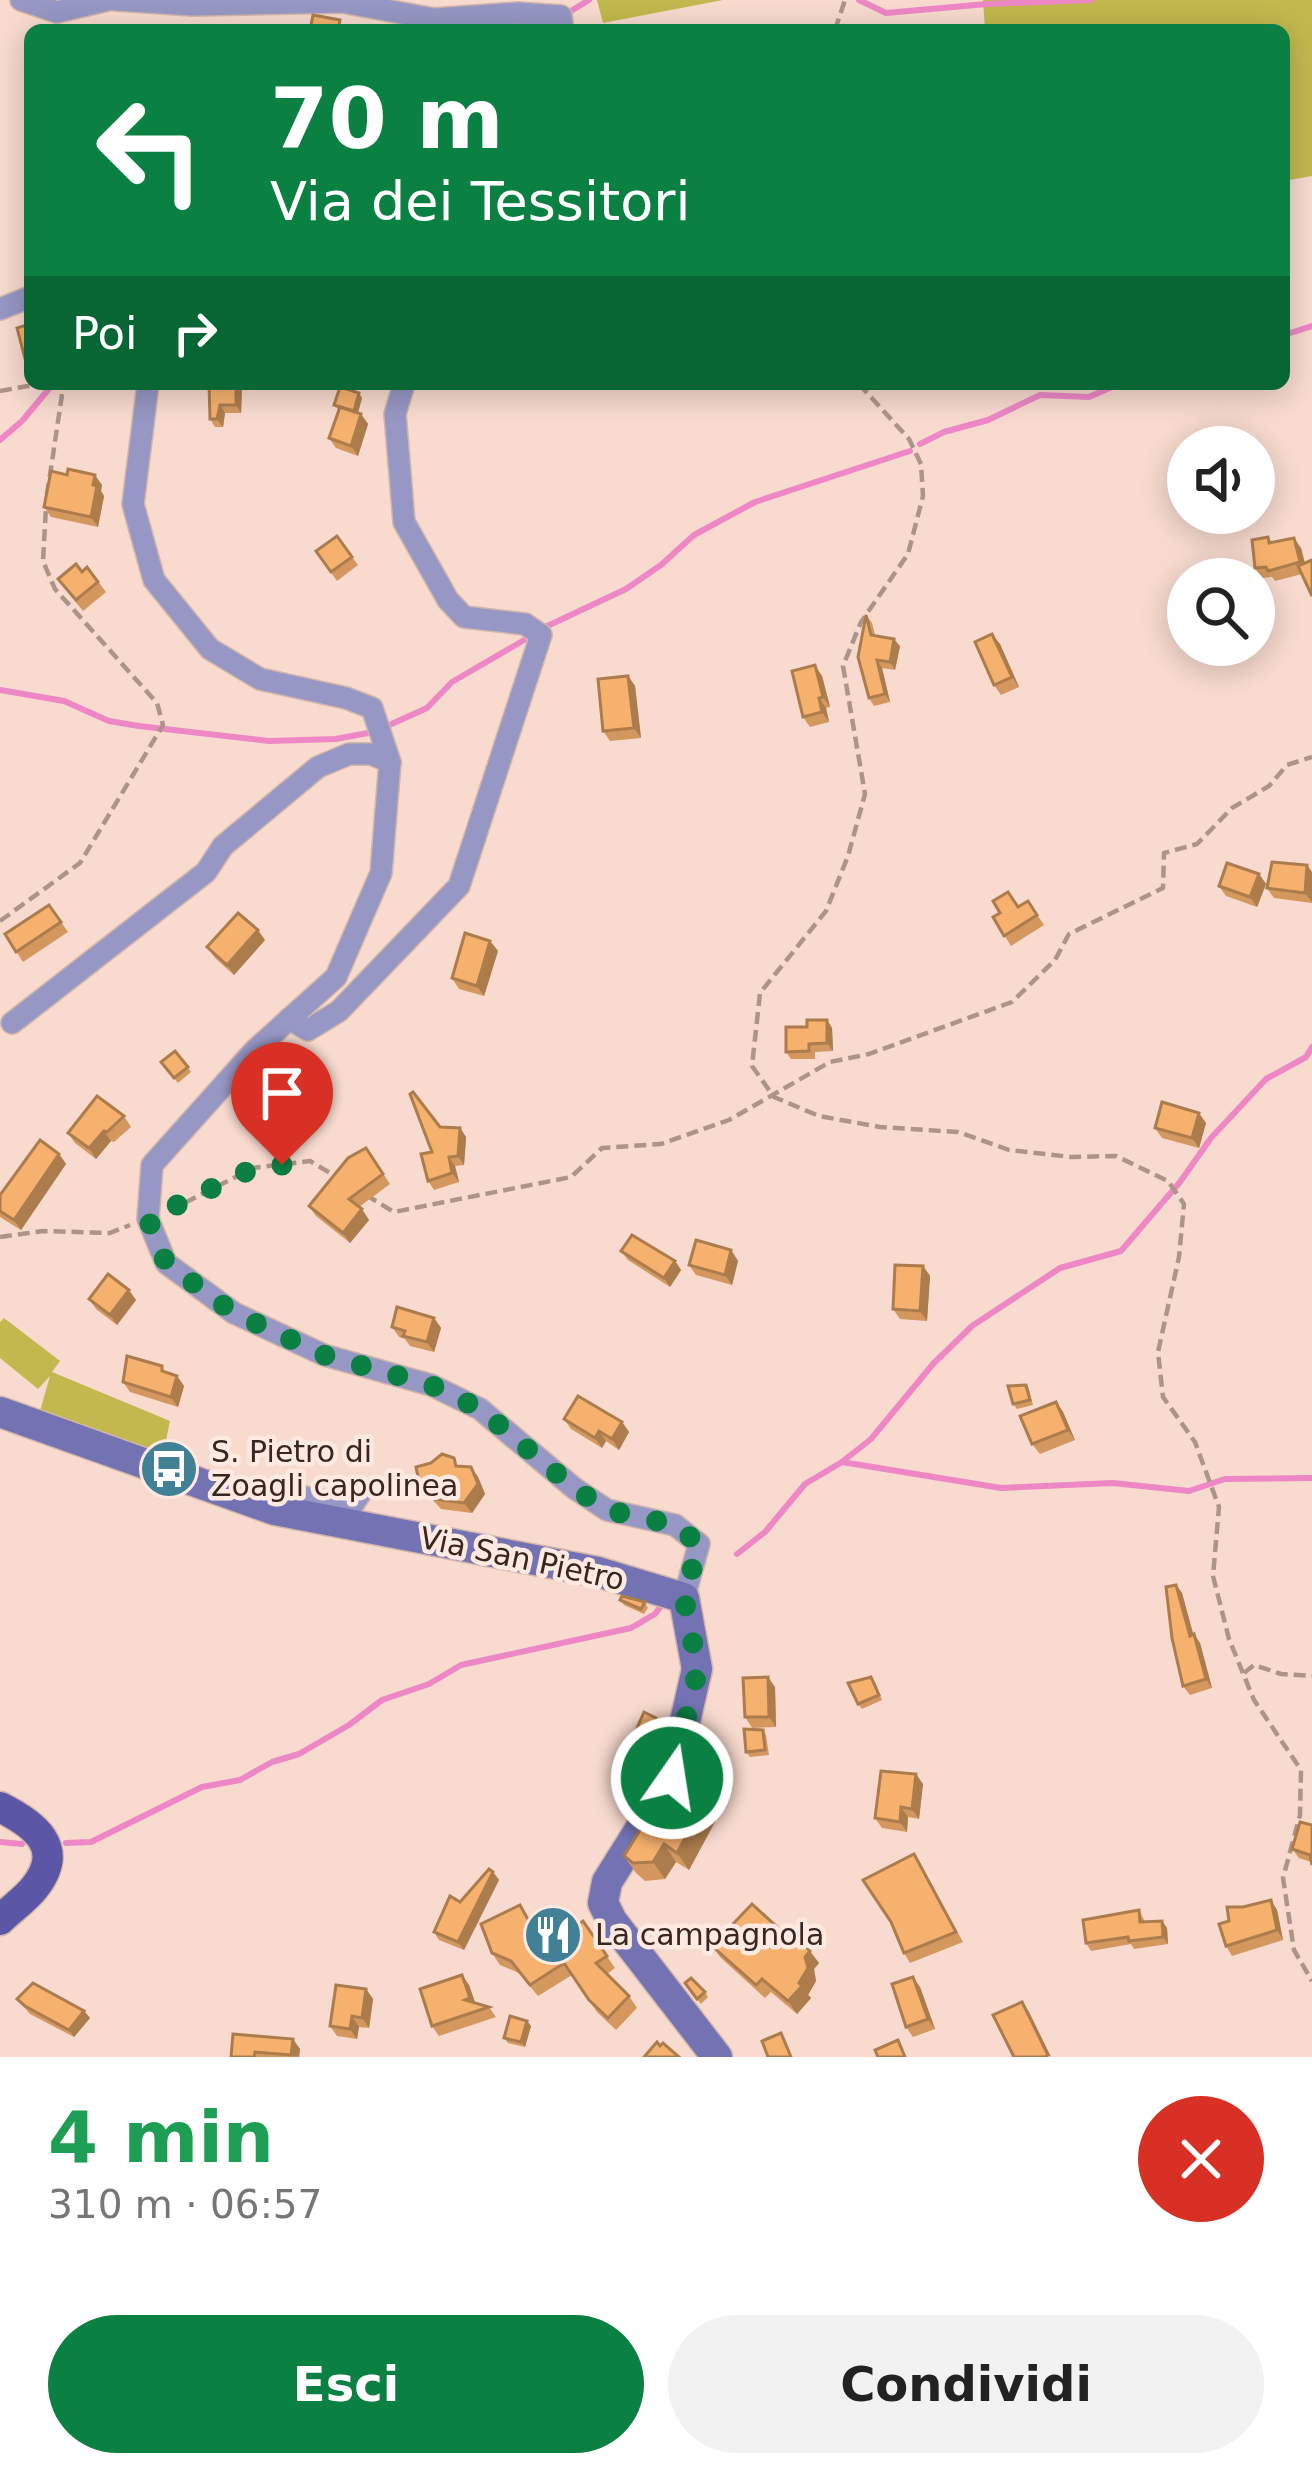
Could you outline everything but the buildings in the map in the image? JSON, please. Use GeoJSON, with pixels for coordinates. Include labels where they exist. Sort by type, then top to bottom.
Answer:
{"type":"FeatureCollection","features":[{"type":"Feature","properties":{"kind":"main road"},"geometry":{"type":"LineString","coordinates":[[0,1807],[28,1821],[45,1838],[46,1856],[43,1875],[33,1890],[0,1920]]}},
{"type":"Feature","properties":{"kind":"street"},"geometry":{"type":"LineString","coordinates":[[21,0],[57,12],[112,0],[194,5],[342,2],[434,19],[561,16],[562,24]]}},
{"type":"Feature","properties":{"kind":"street"},"geometry":{"type":"LineString","coordinates":[[147,390],[133,504],[154,580],[210,649],[260,679],[372,708],[390,762],[381,873],[336,977],[255,1050],[152,1165],[148,1219],[166,1263],[234,1313],[324,1355],[431,1385],[480,1409],[607,1510],[675,1525],[699,1544],[684,1598],[698,1669],[672,1778],[607,1882],[602,1903],[717,2057]]}},
{"type":"Feature","properties":{"kind":"street"},"geometry":{"type":"LineString","coordinates":[[289,1019],[308,1030],[339,1011],[459,886],[541,635],[525,624],[464,617],[448,600],[404,522],[395,414],[402,390]]}},
{"type":"Feature","properties":{"kind":"street"},"geometry":{"type":"LineString","coordinates":[[12,1023],[206,872],[223,845],[318,767],[349,754],[371,754],[390,762]]}},
{"type":"Feature","properties":{"kind":"street","name":"Via San Pietro"},"geometry":{"type":"LineString","coordinates":[[0,1412],[275,1510],[598,1572],[684,1598]]}},
{"type":"Feature","properties":{"kind":"street"},"geometry":{"type":"LineString","coordinates":[[243,1498],[268,1490],[352,1506],[362,1491]]}},
{"type":"Feature","properties":{"kind":"path"},"geometry":{"type":"LineString","coordinates":[[0,921],[80,863],[163,725],[157,703],[55,590],[43,561],[48,479],[63,390]]}},
{"type":"Feature","properties":{"kind":"path"},"geometry":{"type":"LineString","coordinates":[[864,390],[909,439],[921,464],[922,496],[908,554],[861,622],[843,666],[865,794],[848,856],[826,911],[760,993],[752,1066],[774,1097],[819,1116],[958,1132],[1010,1150],[1116,1156],[1168,1181],[1184,1204],[1179,1257],[1158,1352],[1162,1397],[1195,1442],[1219,1507],[1213,1576],[1229,1639],[1255,1700],[1301,1770],[1300,1815],[1283,1877],[1294,1950],[1312,1981]]}},
{"type":"Feature","properties":{"kind":"path"},"geometry":{"type":"LineString","coordinates":[[360,1191],[394,1211],[571,1178],[602,1148],[661,1144],[729,1120],[830,1062],[869,1054],[1012,1001],[1055,960],[1069,934],[1163,888],[1164,853],[1197,844],[1232,808],[1269,786],[1287,765],[1312,757]]}},
{"type":"Feature","properties":{"kind":"path"},"geometry":{"type":"LineString","coordinates":[[0,1237],[43,1231],[110,1233],[254,1168],[310,1161],[344,1181]]}},
{"type":"Feature","properties":{"kind":"path"},"geometry":{"type":"LineString","coordinates":[[1244,1673],[1254,1665],[1281,1674],[1312,1676]]}},
{"type":"Feature","properties":{"kind":"shaded area"},"geometry":{"type":"Polygon","coordinates":[[[597,0],[723,0],[603,23],[597,0]]]}},
{"type":"Feature","properties":{"kind":"shaded area"},"geometry":{"type":"Polygon","coordinates":[[[983,0],[1312,0],[1312,176],[1290,180],[1290,24],[985,24],[983,0]]]}},
{"type":"Feature","properties":{"kind":"shaded area"},"geometry":{"type":"Polygon","coordinates":[[[4,1318],[60,1361],[52,1372],[170,1421],[160,1469],[36,1425],[50,1376],[38,1389],[0,1358],[4,1318]]]}},
{"type":"Feature","properties":{"kind":"waterway"},"geometry":{"type":"LineString","coordinates":[[566,14],[589,0]]}},
{"type":"Feature","properties":{"kind":"waterway"},"geometry":{"type":"LineString","coordinates":[[859,0],[886,13],[1091,0]]}},
{"type":"Feature","properties":{"kind":"waterway"},"geometry":{"type":"LineString","coordinates":[[1290,333],[1312,326]]}},
{"type":"Feature","properties":{"kind":"waterway"},"geometry":{"type":"LineString","coordinates":[[0,440],[48,390]]}},
{"type":"Feature","properties":{"kind":"waterway"},"geometry":{"type":"LineString","coordinates":[[920,444],[1040,395],[1089,397],[1105,390]]}},
{"type":"Feature","properties":{"kind":"waterway"},"geometry":{"type":"LineString","coordinates":[[541,629],[626,589],[694,535],[755,502],[910,451]]}},
{"type":"Feature","properties":{"kind":"waterway"},"geometry":{"type":"LineString","coordinates":[[385,727],[427,708],[452,682],[531,636]]}},
{"type":"Feature","properties":{"kind":"waterway"},"geometry":{"type":"LineString","coordinates":[[0,690],[64,701],[109,721],[269,741],[336,739],[373,732]]}},
{"type":"Feature","properties":{"kind":"waterway"},"geometry":{"type":"LineString","coordinates":[[737,1554],[765,1532],[805,1484],[871,1439],[933,1364],[972,1326],[1060,1268],[1121,1251],[1211,1138],[1266,1079],[1306,1057],[1312,1047]]}},
{"type":"Feature","properties":{"kind":"waterway"},"geometry":{"type":"LineString","coordinates":[[842,1462],[1001,1488],[1113,1483],[1189,1491],[1225,1479],[1312,1478]]}},
{"type":"Feature","properties":{"kind":"waterway"},"geometry":{"type":"LineString","coordinates":[[66,1843],[91,1842],[202,1787],[240,1780],[299,1754],[382,1700],[429,1684],[461,1665],[631,1628],[661,1606]]}},
{"type":"Feature","properties":{"kind":"waterway"},"geometry":{"type":"LineString","coordinates":[[0,1842],[22,1844]]}},
{"type":"Feature","properties":{"kind":"place","name":"S. Pietro di Zoagli capolinea"},"geometry":{"type":"Point","coordinates":[169,1469]}},
{"type":"Feature","properties":{"kind":"place","name":"La campagnola"},"geometry":{"type":"Point","coordinates":[553,1935]}},
{"type":"Feature","properties":{"kind":"route"},"geometry":{"type":"LineString","coordinates":[[282,1165],[254,1168],[148,1219],[166,1263],[234,1313],[324,1355],[431,1385],[480,1409],[607,1510],[675,1525],[699,1544],[684,1598],[698,1669],[672,1778]]}}]}
